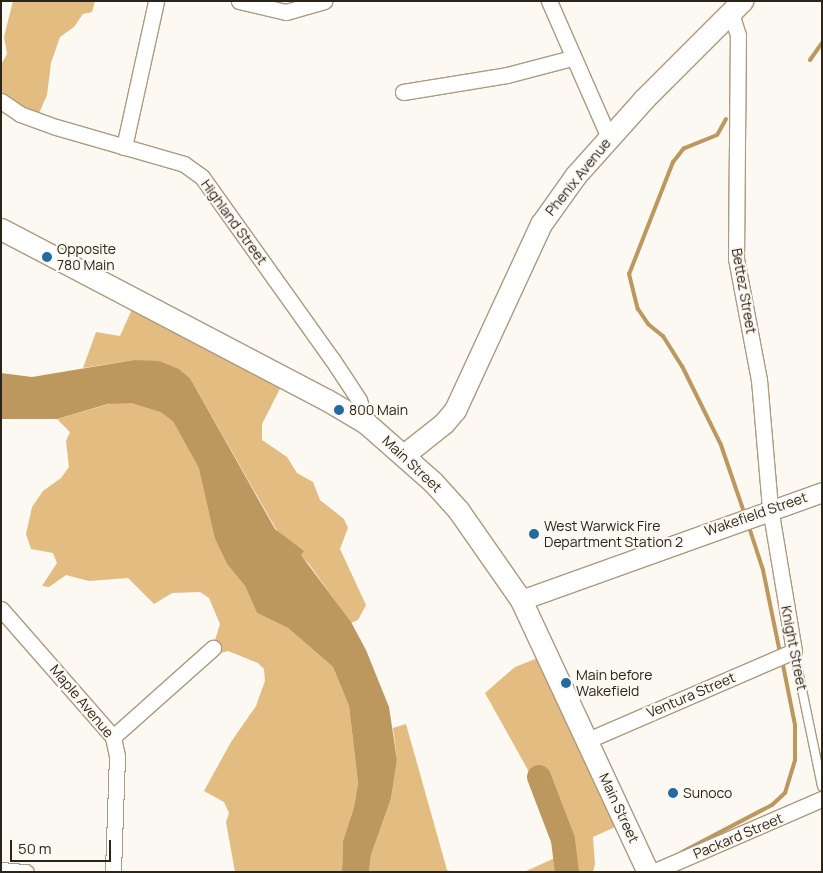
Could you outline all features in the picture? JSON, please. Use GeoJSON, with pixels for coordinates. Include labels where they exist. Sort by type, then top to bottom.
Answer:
{"type":"FeatureCollection","features":[{"type":"Feature","properties":{"kind":"main road","name":"Phenix Avenue"},"geometry":{"type":"LineString","coordinates":[[405,454],[444,423],[455,410],[541,224],[576,175],[609,138],[737,7]]}},
{"type":"Feature","properties":{"kind":"main road","name":"Main Street"},"geometry":{"type":"LineString","coordinates":[[1,229],[293,380],[366,424],[405,454],[460,511],[521,600],[649,869]]}},
{"type":"Feature","properties":{"kind":"street"},"geometry":{"type":"LineString","coordinates":[[124,147],[156,1]]}},
{"type":"Feature","properties":{"kind":"street"},"geometry":{"type":"LineString","coordinates":[[239,1],[286,12],[324,1]]}},
{"type":"Feature","properties":{"kind":"street"},"geometry":{"type":"LineString","coordinates":[[549,1],[572,58],[609,138]]}},
{"type":"Feature","properties":{"kind":"street","name":"Bettez Street"},"geometry":{"type":"LineString","coordinates":[[737,7],[738,185],[734,233],[759,380],[770,508]]}},
{"type":"Feature","properties":{"kind":"street"},"geometry":{"type":"LineString","coordinates":[[403,92],[507,75],[572,58]]}},
{"type":"Feature","properties":{"kind":"street","name":"Highland Street"},"geometry":{"type":"LineString","coordinates":[[1,101],[20,114],[184,164],[202,177],[332,359],[359,400],[366,424]]}},
{"type":"Feature","properties":{"kind":"street","name":"Wakefield Street"},"geometry":{"type":"LineString","coordinates":[[521,600],[770,508],[822,492]]}},
{"type":"Feature","properties":{"kind":"street","name":"Knight Street"},"geometry":{"type":"LineString","coordinates":[[770,508],[794,651]]}},
{"type":"Feature","properties":{"kind":"street","name":"Maple Avenue"},"geometry":{"type":"LineString","coordinates":[[1,609],[113,737],[117,764],[113,872]]}},
{"type":"Feature","properties":{"kind":"street"},"geometry":{"type":"LineString","coordinates":[[113,737],[213,648]]}},
{"type":"Feature","properties":{"kind":"street","name":"Ventura Street"},"geometry":{"type":"LineString","coordinates":[[588,740],[794,651]]}},
{"type":"Feature","properties":{"kind":"street","name":"Packard Street"},"geometry":{"type":"LineString","coordinates":[[649,869],[822,800]]}},
{"type":"Feature","properties":{"kind":"street"},"geometry":{"type":"LineString","coordinates":[[1,870],[26,872]]}},
{"type":"Feature","properties":{"kind":"lane","name":"Knight Street"},"geometry":{"type":"LineString","coordinates":[[794,651],[822,786]]}},
{"type":"Feature","properties":{"kind":"shaded area"},"geometry":{"type":"Polygon","coordinates":[[[13,1],[95,1],[92,12],[83,14],[74,27],[60,37],[51,63],[47,95],[37,118],[1,100],[1,65],[7,54],[4,37],[13,1]]]}},
{"type":"Feature","properties":{"kind":"shaded area"},"geometry":{"type":"Polygon","coordinates":[[[137,298],[286,377],[262,424],[262,440],[287,457],[297,473],[313,482],[320,500],[344,519],[348,528],[340,549],[366,605],[358,620],[351,623],[309,564],[276,529],[190,378],[179,369],[134,360],[83,368],[96,332],[120,336],[137,298]]]}},
{"type":"Feature","properties":{"kind":"shaded area"},"geometry":{"type":"Polygon","coordinates":[[[134,360],[159,361],[179,369],[190,378],[275,529],[304,551],[301,555],[351,622],[366,650],[389,707],[397,760],[391,799],[371,855],[369,872],[342,872],[343,841],[354,807],[358,783],[349,706],[333,667],[288,628],[257,613],[245,586],[227,564],[215,539],[199,468],[173,421],[160,412],[132,403],[108,404],[57,419],[1,419],[1,373],[32,377],[134,360]]]}},
{"type":"Feature","properties":{"kind":"shaded area"},"geometry":{"type":"Polygon","coordinates":[[[136,402],[160,412],[179,424],[195,454],[209,499],[215,539],[227,564],[245,586],[257,613],[288,628],[333,667],[349,706],[358,783],[354,807],[343,841],[342,872],[235,872],[226,822],[229,813],[224,802],[204,791],[231,742],[256,706],[265,681],[264,669],[258,663],[228,651],[210,656],[220,624],[209,598],[200,592],[172,593],[154,604],[128,578],[89,581],[66,575],[49,587],[42,586],[57,563],[53,553],[31,549],[26,534],[32,507],[43,491],[61,478],[69,467],[66,441],[70,432],[57,419],[113,403],[136,402]]]}},
{"type":"Feature","properties":{"kind":"shaded area"},"geometry":{"type":"Polygon","coordinates":[[[548,654],[626,822],[593,837],[595,864],[593,872],[524,872],[555,858],[557,846],[543,797],[485,693],[515,667],[548,654]]]}},
{"type":"Feature","properties":{"kind":"shaded area"},"geometry":{"type":"Polygon","coordinates":[[[406,724],[447,870],[452,872],[369,872],[371,855],[391,799],[397,760],[393,728],[406,724]]]}},
{"type":"Feature","properties":{"kind":"waterway"},"geometry":{"type":"LineString","coordinates":[[810,60],[822,43]]}},
{"type":"Feature","properties":{"kind":"waterway"},"geometry":{"type":"LineString","coordinates":[[726,119],[717,135],[684,148],[673,162],[629,274],[638,309],[648,324],[663,336],[682,366],[721,445],[745,515]]}},
{"type":"Feature","properties":{"kind":"waterway"},"geometry":{"type":"LineString","coordinates":[[748,524],[763,570],[780,653]]}},
{"type":"Feature","properties":{"kind":"waterway"},"geometry":{"type":"LineString","coordinates":[[682,852],[772,805],[785,793],[795,760],[795,725],[782,660]]}},
{"type":"Feature","properties":{"kind":"waterway"},"geometry":{"type":"LineString","coordinates":[[539,777],[563,840],[567,872]]}},
{"type":"Feature","properties":{"kind":"place","name":"Opposite 780 Main"},"geometry":{"type":"Point","coordinates":[47,257]}},
{"type":"Feature","properties":{"kind":"place","name":"800 Main"},"geometry":{"type":"Point","coordinates":[339,410]}},
{"type":"Feature","properties":{"kind":"place","name":"West Warwick Fire Department Station 2"},"geometry":{"type":"Point","coordinates":[534,534]}},
{"type":"Feature","properties":{"kind":"place","name":"Main before Wakefield"},"geometry":{"type":"Point","coordinates":[566,683]}},
{"type":"Feature","properties":{"kind":"place","name":"Sunoco"},"geometry":{"type":"Point","coordinates":[673,793]}}]}
